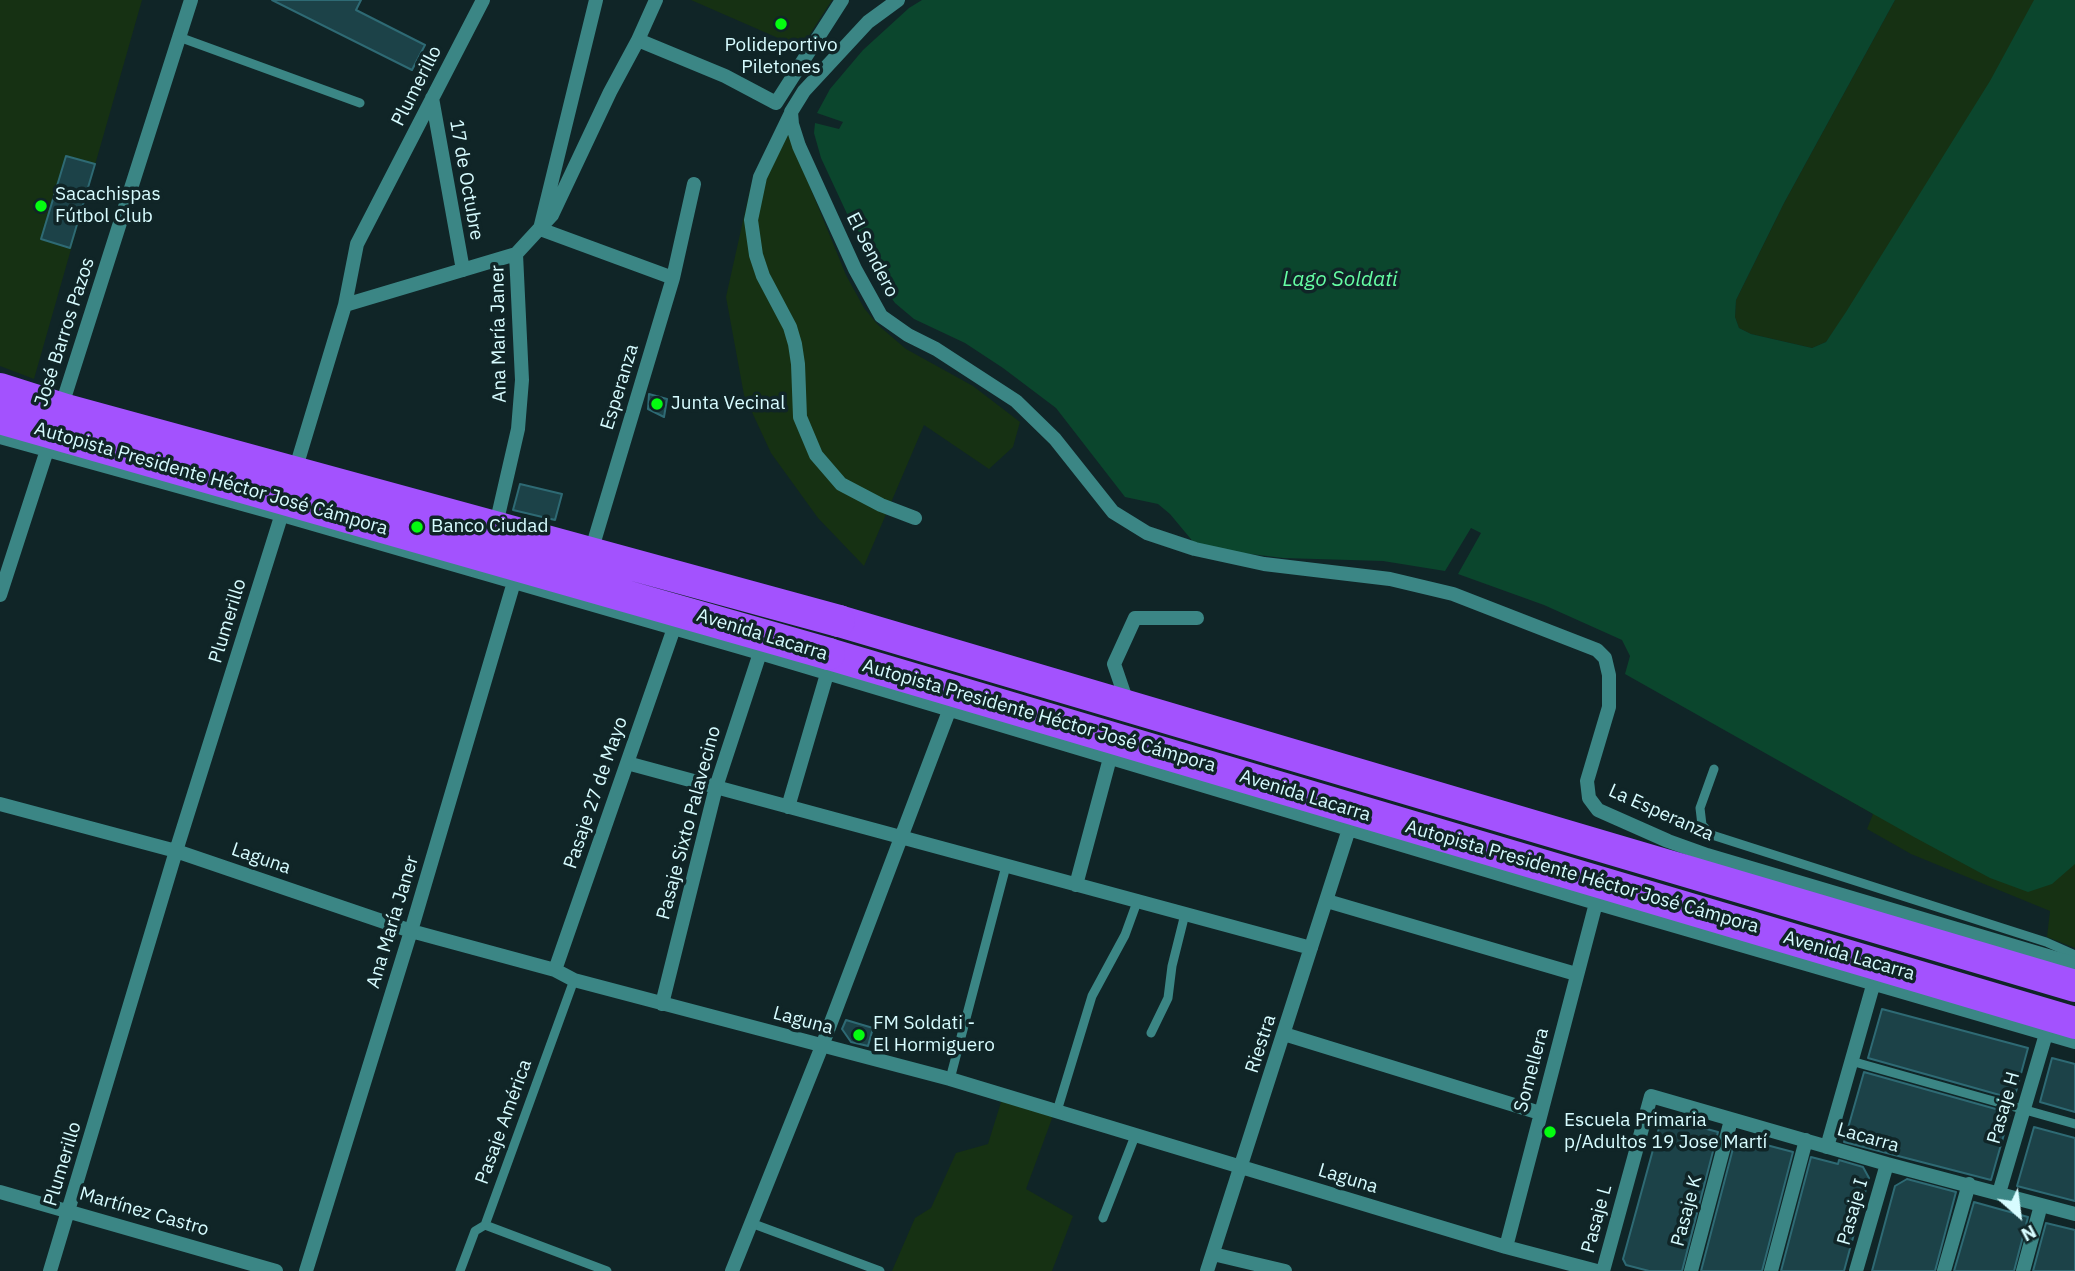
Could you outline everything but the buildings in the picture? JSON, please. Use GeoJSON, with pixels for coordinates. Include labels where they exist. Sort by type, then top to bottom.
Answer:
{"type":"FeatureCollection","features":[{"type":"Feature","properties":{"kind":"highway","name":"Autopista Presidente Héctor José Cámpora"},"geometry":{"type":"LineString","coordinates":[[0,389],[66,410],[839,621],[2075,986]]}},
{"type":"Feature","properties":{"kind":"highway","name":"Autopista Presidente Héctor José Cámpora"},"geometry":{"type":"LineString","coordinates":[[0,418],[828,664],[2075,1023]]}},
{"type":"Feature","properties":{"kind":"street","name":"José Barros Pazos"},"geometry":{"type":"LineString","coordinates":[[0,595],[191,0]]}},
{"type":"Feature","properties":{"kind":"street","name":"Plumerillo"},"geometry":{"type":"LineString","coordinates":[[50,1271],[176,851],[345,305],[358,244],[483,0]]}},
{"type":"Feature","properties":{"kind":"street"},"geometry":{"type":"LineString","coordinates":[[596,0],[540,229],[673,278]]}},
{"type":"Feature","properties":{"kind":"street","name":"Ana María Janer"},"geometry":{"type":"LineString","coordinates":[[484,575],[518,429],[522,380],[516,254],[552,215],[656,0]]}},
{"type":"Feature","properties":{"kind":"street"},"geometry":{"type":"LineString","coordinates":[[638,40],[725,76],[776,103],[842,0]]}},
{"type":"Feature","properties":{"kind":"street"},"geometry":{"type":"LineString","coordinates":[[898,0],[868,22],[804,91],[791,111],[760,177],[751,220],[763,276],[790,327],[795,344],[800,417],[816,454],[841,484],[881,505],[915,518]]}},
{"type":"Feature","properties":{"kind":"street","name":"17 de Octubre"},"geometry":{"type":"LineString","coordinates":[[432,98],[463,270]]}},
{"type":"Feature","properties":{"kind":"street","name":"El Sendero"},"geometry":{"type":"LineString","coordinates":[[791,111],[799,146],[855,269],[881,316],[1016,401],[1055,439],[1113,512],[1147,533]]}},
{"type":"Feature","properties":{"kind":"street","name":"Esperanza"},"geometry":{"type":"LineString","coordinates":[[578,600],[673,278],[694,184]]}},
{"type":"Feature","properties":{"kind":"street"},"geometry":{"type":"LineString","coordinates":[[345,305],[516,254]]}},
{"type":"Feature","properties":{"kind":"street","name":"Avenida Lacarra"},"geometry":{"type":"LineString","coordinates":[[0,436],[760,653],[828,664],[949,711],[2075,1042]]}},
{"type":"Feature","properties":{"kind":"street","name":"La Esperanza"},"geometry":{"type":"LineString","coordinates":[[1147,533],[1195,550],[1264,564],[1390,579],[1453,594],[1597,650],[1605,658],[1609,675],[1609,708],[1587,782],[1589,798],[1598,810],[1707,855],[2075,964]]}},
{"type":"Feature","properties":{"kind":"street","name":"Ana María Janer"},"geometry":{"type":"LineString","coordinates":[[306,1271],[411,931],[514,582]]}},
{"type":"Feature","properties":{"kind":"street"},"geometry":{"type":"LineString","coordinates":[[1129,707],[1114,664],[1135,618],[1197,618]]}},
{"type":"Feature","properties":{"kind":"street","name":"Pasaje 27 de Mayo"},"geometry":{"type":"LineString","coordinates":[[555,970],[674,628]]}},
{"type":"Feature","properties":{"kind":"street","name":"Pasaje Sixto Palavecino"},"geometry":{"type":"LineString","coordinates":[[662,1004],[716,787],[760,653]]}},
{"type":"Feature","properties":{"kind":"street"},"geometry":{"type":"LineString","coordinates":[[788,807],[828,664]]}},
{"type":"Feature","properties":{"kind":"street"},"geometry":{"type":"LineString","coordinates":[[732,1271],[822,1046],[949,711]]}},
{"type":"Feature","properties":{"kind":"street"},"geometry":{"type":"LineString","coordinates":[[1076,885],[1110,758]]}},
{"type":"Feature","properties":{"kind":"street"},"geometry":{"type":"LineString","coordinates":[[627,763],[1311,948]]}},
{"type":"Feature","properties":{"kind":"street","name":"Laguna"},"geometry":{"type":"LineString","coordinates":[[0,804],[176,851],[411,931],[555,970],[574,980],[950,1079],[1506,1247],[1597,1271]]}},
{"type":"Feature","properties":{"kind":"street","name":"Riestra"},"geometry":{"type":"LineString","coordinates":[[1207,1271],[1349,829]]}},
{"type":"Feature","properties":{"kind":"street"},"geometry":{"type":"LineString","coordinates":[[1327,901],[1576,974]]}},
{"type":"Feature","properties":{"kind":"street","name":"Somellera"},"geometry":{"type":"LineString","coordinates":[[1506,1247],[1596,903]]}},
{"type":"Feature","properties":{"kind":"street"},"geometry":{"type":"LineString","coordinates":[[1827,1147],[1874,982]]}},
{"type":"Feature","properties":{"kind":"street"},"geometry":{"type":"LineString","coordinates":[[1284,1034],[1540,1113]]}},
{"type":"Feature","properties":{"kind":"street","name":"Pasaje H"},"geometry":{"type":"LineString","coordinates":[[2000,1193],[2046,1034]]}},
{"type":"Feature","properties":{"kind":"street","name":"Lacarra"},"geometry":{"type":"LineString","coordinates":[[1651,1096],[1887,1164],[2075,1214]]}},
{"type":"Feature","properties":{"kind":"street","name":"Pasaje L"},"geometry":{"type":"LineString","coordinates":[[1603,1271],[1651,1096]]}},
{"type":"Feature","properties":{"kind":"street","name":"Pasaje K"},"geometry":{"type":"LineString","coordinates":[[1690,1271],[1731,1120]]}},
{"type":"Feature","properties":{"kind":"street"},"geometry":{"type":"LineString","coordinates":[[1770,1271],[1806,1140]]}},
{"type":"Feature","properties":{"kind":"street","name":"Pasaje I"},"geometry":{"type":"LineString","coordinates":[[1856,1271],[1887,1164]]}},
{"type":"Feature","properties":{"kind":"street"},"geometry":{"type":"LineString","coordinates":[[1944,1271],[1969,1184]]}},
{"type":"Feature","properties":{"kind":"street","name":"Martínez Castro"},"geometry":{"type":"LineString","coordinates":[[0,1192],[276,1271]]}},
{"type":"Feature","properties":{"kind":"street"},"geometry":{"type":"LineString","coordinates":[[2023,1271],[2041,1205]]}},
{"type":"Feature","properties":{"kind":"street"},"geometry":{"type":"LineString","coordinates":[[1213,1254],[1285,1271]]}},
{"type":"Feature","properties":{"kind":"street"},"geometry":{"type":"LineString","coordinates":[[1536,1271],[1540,1256]]}},
{"type":"Feature","properties":{"kind":"lane"},"geometry":{"type":"LineString","coordinates":[[179,37],[360,103]]}},
{"type":"Feature","properties":{"kind":"lane"},"geometry":{"type":"LineString","coordinates":[[1714,769],[1700,808],[1702,825],[1712,835],[2046,942],[2075,955]]}},
{"type":"Feature","properties":{"kind":"lane"},"geometry":{"type":"LineString","coordinates":[[950,1079],[1006,866]]}},
{"type":"Feature","properties":{"kind":"lane"},"geometry":{"type":"LineString","coordinates":[[1057,1111],[1092,996],[1125,935],[1137,902]]}},
{"type":"Feature","properties":{"kind":"lane"},"geometry":{"type":"LineString","coordinates":[[1151,1033],[1168,998],[1172,966],[1185,914]]}},
{"type":"Feature","properties":{"kind":"lane","name":"Pasaje América"},"geometry":{"type":"LineString","coordinates":[[460,1271],[475,1231],[485,1225],[574,980]]}},
{"type":"Feature","properties":{"kind":"lane"},"geometry":{"type":"LineString","coordinates":[[1851,1061],[2075,1124]]}},
{"type":"Feature","properties":{"kind":"lane"},"geometry":{"type":"LineString","coordinates":[[1103,1218],[1135,1136]]}},
{"type":"Feature","properties":{"kind":"lane"},"geometry":{"type":"LineString","coordinates":[[751,1223],[880,1271]]}},
{"type":"Feature","properties":{"kind":"lane"},"geometry":{"type":"LineString","coordinates":[[485,1225],[607,1271]]}},
{"type":"Feature","properties":{"kind":"shaded area","name":"Sacachispas Fútbol Club"},"geometry":{"type":"Polygon","coordinates":[[[0,0],[142,0],[34,379],[0,366],[0,0]]]}},
{"type":"Feature","properties":{"kind":"shaded area","name":"Polideportivo Piletones"},"geometry":{"type":"Polygon","coordinates":[[[691,0],[832,0],[801,48],[691,0]]]}},
{"type":"Feature","properties":{"kind":"shaded area"},"geometry":{"type":"Polygon","coordinates":[[[1895,0],[2075,0],[1826,342],[1812,348],[1751,334],[1739,328],[1735,317],[1736,300],[1784,203],[1895,0]]]}},
{"type":"Feature","properties":{"kind":"shaded area"},"geometry":{"type":"Polygon","coordinates":[[[787,131],[846,275],[864,308],[878,325],[906,349],[973,386],[1020,422],[1013,447],[989,469],[924,425],[864,566],[818,518],[771,453],[744,395],[726,297],[751,185],[787,131]]]}},
{"type":"Feature","properties":{"kind":"shaded area"},"geometry":{"type":"Polygon","coordinates":[[[1775,758],[2075,787],[2075,948],[2047,937],[2050,911],[1911,854],[1867,829],[1873,814],[1775,758]]]}},
{"type":"Feature","properties":{"kind":"shaded area"},"geometry":{"type":"Polygon","coordinates":[[[1002,1099],[1054,1113],[1026,1189],[1073,1216],[1052,1271],[892,1271],[915,1218],[931,1208],[956,1153],[988,1144],[1002,1099]]]}},
{"type":"Feature","properties":{"kind":"water","name":"Lago Soldati"},"geometry":{"type":"Polygon","coordinates":[[[922,0],[1895,0],[1784,203],[1736,300],[1735,317],[1739,328],[1751,334],[1812,348],[1826,342],[1846,312],[1990,81],[2034,0],[2075,0],[2075,864],[2052,884],[2028,892],[1990,878],[1914,837],[1625,674],[1630,656],[1622,640],[1544,605],[1458,574],[1481,533],[1471,528],[1445,571],[1383,561],[1283,558],[1195,544],[1158,504],[1125,497],[1056,408],[965,343],[914,319],[895,303],[876,276],[821,158],[814,133],[815,123],[839,129],[843,122],[817,113],[830,89],[863,50],[909,8],[922,0]]]}},
{"type":"Feature","properties":{"kind":"place","name":"Polideportivo Piletones"},"geometry":{"type":"Point","coordinates":[781,24]}},
{"type":"Feature","properties":{"kind":"place","name":"Sacachispas Fútbol Club"},"geometry":{"type":"Point","coordinates":[41,206]}},
{"type":"Feature","properties":{"kind":"place","name":"Junta Vecinal"},"geometry":{"type":"Point","coordinates":[657,404]}},
{"type":"Feature","properties":{"kind":"place","name":"Banco Ciudad"},"geometry":{"type":"Point","coordinates":[417,527]}},
{"type":"Feature","properties":{"kind":"place","name":"FM Soldati - El Hormiguero"},"geometry":{"type":"Point","coordinates":[859,1035]}},
{"type":"Feature","properties":{"kind":"place","name":"Escuela Primaria p/Adultos 19 Jose Martí"},"geometry":{"type":"Point","coordinates":[1550,1132]}}]}
